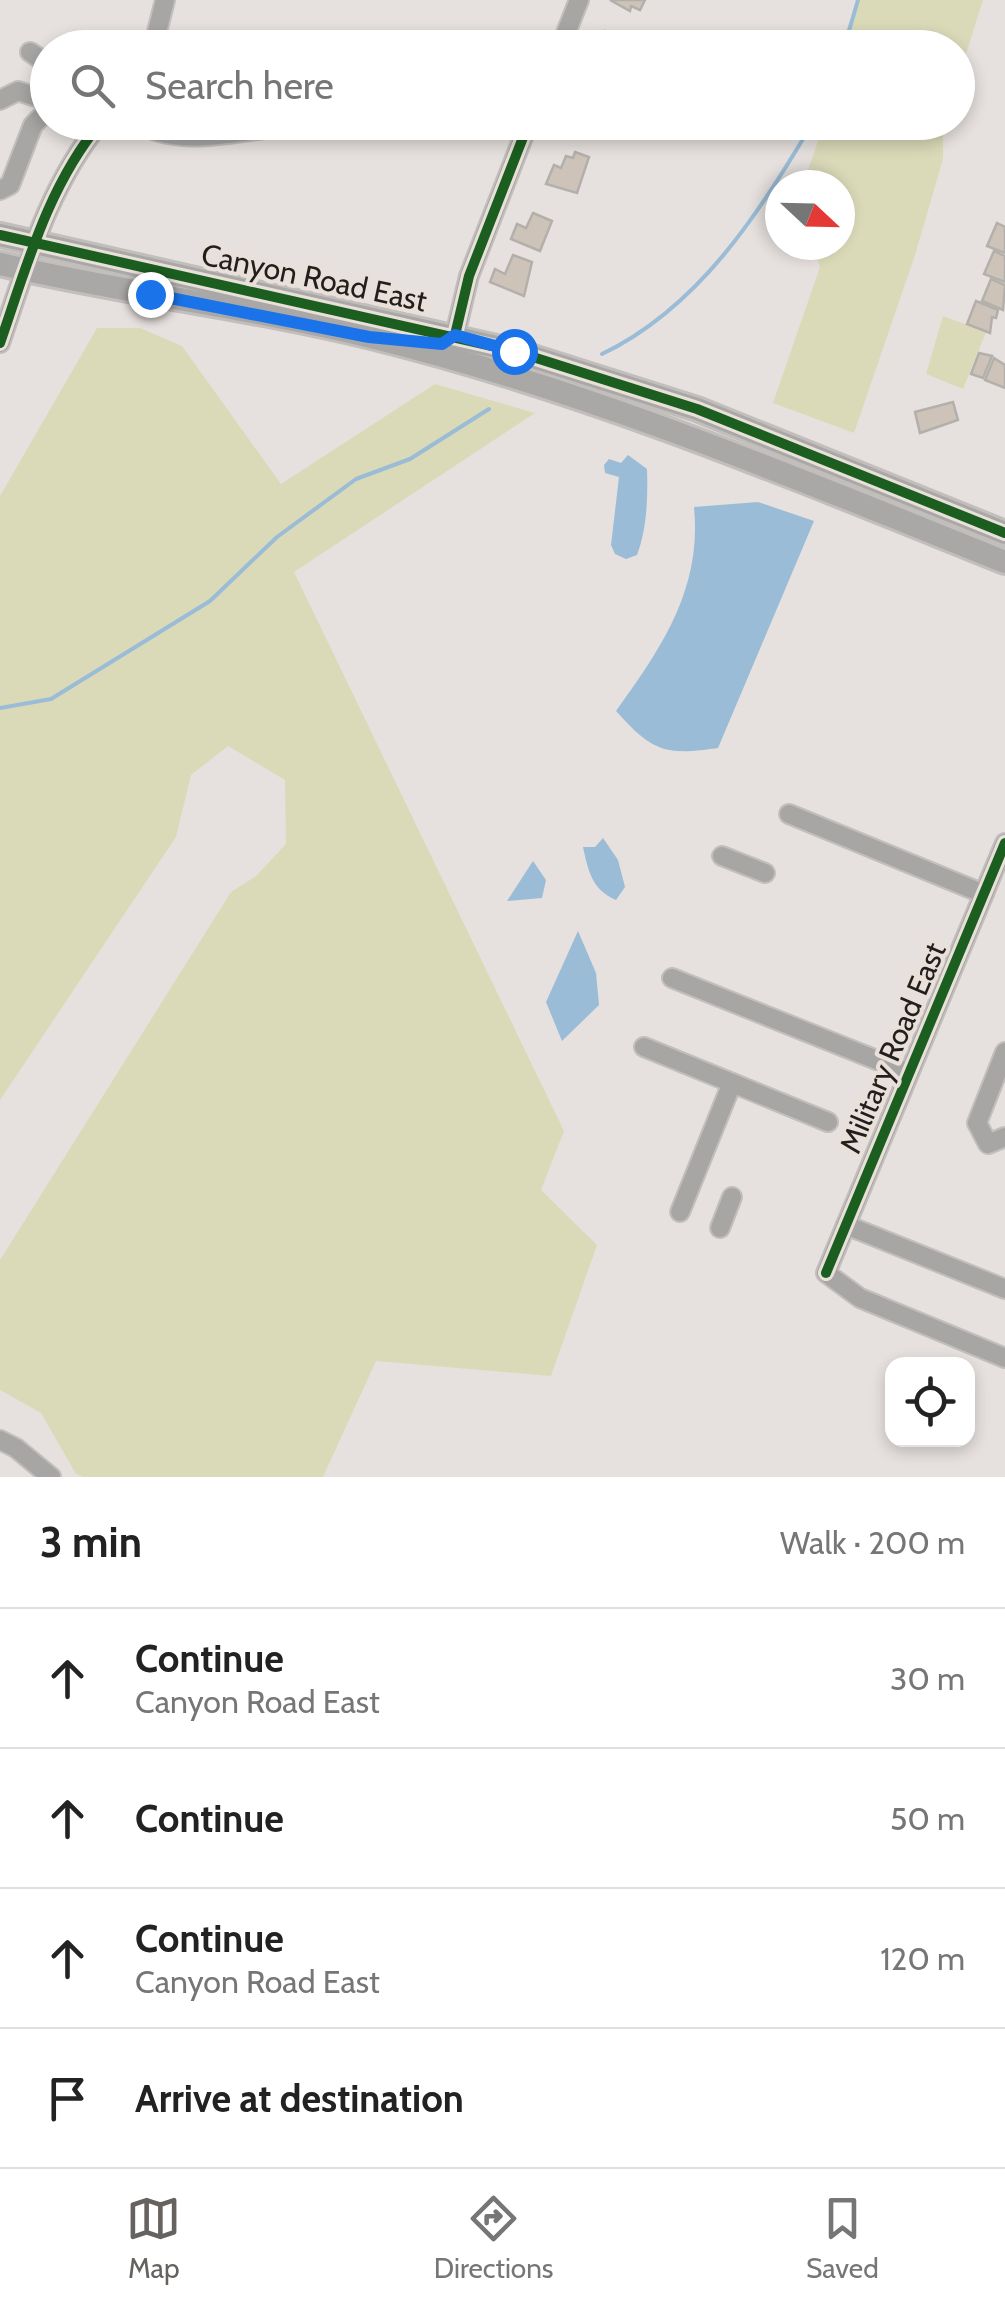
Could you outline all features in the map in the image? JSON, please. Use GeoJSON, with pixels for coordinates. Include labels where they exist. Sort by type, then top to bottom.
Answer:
{"type":"FeatureCollection","features":[{"type":"Feature","properties":{"kind":"main road","name":"Canyon Road East"},"geometry":{"type":"LineString","coordinates":[[0,236],[455,335],[697,409],[1005,533]]}},
{"type":"Feature","properties":{"kind":"main road","name":"Canyon Road East"},"geometry":{"type":"LineString","coordinates":[[0,264],[369,337],[569,393],[684,432],[1005,562]]}},
{"type":"Feature","properties":{"kind":"main road"},"geometry":{"type":"LineString","coordinates":[[369,337],[442,344],[455,335]]}},
{"type":"Feature","properties":{"kind":"street"},"geometry":{"type":"LineString","coordinates":[[158,30],[165,0]]}},
{"type":"Feature","properties":{"kind":"street"},"geometry":{"type":"LineString","coordinates":[[567,30],[579,0]]}},
{"type":"Feature","properties":{"kind":"street"},"geometry":{"type":"LineString","coordinates":[[0,100],[18,91],[28,95]]}},
{"type":"Feature","properties":{"kind":"street"},"geometry":{"type":"LineString","coordinates":[[0,112],[28,95]]}},
{"type":"Feature","properties":{"kind":"street"},"geometry":{"type":"LineString","coordinates":[[6,184],[30,130]]}},
{"type":"Feature","properties":{"kind":"street"},"geometry":{"type":"LineString","coordinates":[[0,343],[35,243],[72,158],[86,140]]}},
{"type":"Feature","properties":{"kind":"street"},"geometry":{"type":"LineString","coordinates":[[455,335],[469,276],[522,140]]}},
{"type":"Feature","properties":{"kind":"street"},"geometry":{"type":"LineString","coordinates":[[789,814],[984,894]]}},
{"type":"Feature","properties":{"kind":"street","name":"Military Road East"},"geometry":{"type":"LineString","coordinates":[[1005,842],[826,1273],[860,1298],[1005,1358]]}},
{"type":"Feature","properties":{"kind":"street"},"geometry":{"type":"LineString","coordinates":[[722,856],[765,873]]}},
{"type":"Feature","properties":{"kind":"street"},"geometry":{"type":"LineString","coordinates":[[672,978],[909,1073]]}},
{"type":"Feature","properties":{"kind":"street"},"geometry":{"type":"LineString","coordinates":[[644,1047],[828,1122]]}},
{"type":"Feature","properties":{"kind":"street"},"geometry":{"type":"LineString","coordinates":[[1005,1052],[977,1123],[988,1144],[1005,1137]]}},
{"type":"Feature","properties":{"kind":"street"},"geometry":{"type":"LineString","coordinates":[[680,1212],[732,1083]]}},
{"type":"Feature","properties":{"kind":"street"},"geometry":{"type":"LineString","coordinates":[[720,1228],[732,1197]]}},
{"type":"Feature","properties":{"kind":"street"},"geometry":{"type":"LineString","coordinates":[[846,1225],[1005,1289]]}},
{"type":"Feature","properties":{"kind":"street"},"geometry":{"type":"LineString","coordinates":[[0,1440],[51,1477]]}},
{"type":"Feature","properties":{"kind":"green space"},"geometry":{"type":"Polygon","coordinates":[[[860,0],[983,0],[974,30],[846,30],[860,0]]]}},
{"type":"Feature","properties":{"kind":"green space"},"geometry":{"type":"Polygon","coordinates":[[[818,140],[943,140],[943,159],[915,255],[854,433],[773,403],[820,267],[817,260],[855,260],[855,170],[808,170],[818,140]]]}},
{"type":"Feature","properties":{"kind":"green space"},"geometry":{"type":"Polygon","coordinates":[[[943,316],[986,332],[963,389],[926,374],[943,316]]]}},
{"type":"Feature","properties":{"kind":"green space"},"geometry":{"type":"Polygon","coordinates":[[[97,328],[140,328],[182,346],[281,484],[435,384],[535,413],[294,572],[564,1131],[541,1190],[597,1245],[551,1376],[376,1361],[323,1477],[83,1477],[76,1474],[41,1413],[0,1390],[0,1260],[231,892],[256,876],[286,844],[285,780],[228,746],[191,775],[176,837],[0,1100],[0,496],[97,328]]]}},
{"type":"Feature","properties":{"kind":"water"},"geometry":{"type":"Polygon","coordinates":[[[628,455],[647,469],[647,490],[645,523],[637,555],[626,559],[615,554],[611,545],[619,477],[605,473],[604,465],[609,459],[621,463],[628,455]]]}},
{"type":"Feature","properties":{"kind":"water"},"geometry":{"type":"Polygon","coordinates":[[[758,502],[814,521],[718,748],[660,748],[616,711],[663,640],[685,591],[695,537],[694,507],[758,502]]]}},
{"type":"Feature","properties":{"kind":"water"},"geometry":{"type":"Polygon","coordinates":[[[603,838],[618,860],[625,887],[616,900],[596,885],[583,847],[595,847],[603,838]]]}},
{"type":"Feature","properties":{"kind":"water"},"geometry":{"type":"Polygon","coordinates":[[[533,861],[546,880],[542,898],[507,901],[533,861]]]}},
{"type":"Feature","properties":{"kind":"water"},"geometry":{"type":"Polygon","coordinates":[[[578,931],[596,973],[599,1005],[562,1041],[546,1002],[578,931]]]}},
{"type":"Feature","properties":{"kind":"building"},"geometry":{"type":"Polygon","coordinates":[[[610,0],[645,0],[640,10],[631,6],[630,11],[610,0]]]}},
{"type":"Feature","properties":{"kind":"building"},"geometry":{"type":"Polygon","coordinates":[[[575,152],[589,157],[577,193],[546,184],[554,165],[561,168],[566,156],[573,158],[575,152]]]}},
{"type":"Feature","properties":{"kind":"building"},"geometry":{"type":"Polygon","coordinates":[[[533,213],[552,221],[540,251],[511,239],[517,224],[526,228],[533,213]]]}},
{"type":"Feature","properties":{"kind":"building"},"geometry":{"type":"Polygon","coordinates":[[[997,223],[1005,227],[1005,253],[987,246],[997,223]]]}},
{"type":"Feature","properties":{"kind":"building"},"geometry":{"type":"Polygon","coordinates":[[[994,251],[1005,256],[1005,282],[984,274],[994,251]]]}},
{"type":"Feature","properties":{"kind":"building"},"geometry":{"type":"Polygon","coordinates":[[[513,255],[532,262],[524,296],[490,282],[495,269],[505,274],[513,255]]]}},
{"type":"Feature","properties":{"kind":"building"},"geometry":{"type":"Polygon","coordinates":[[[991,279],[1005,285],[1003,310],[982,301],[991,279]]]}},
{"type":"Feature","properties":{"kind":"building"},"geometry":{"type":"Polygon","coordinates":[[[976,301],[998,310],[996,318],[992,317],[990,333],[967,324],[976,301]]]}},
{"type":"Feature","properties":{"kind":"building"},"geometry":{"type":"Polygon","coordinates":[[[979,353],[992,356],[983,378],[971,374],[979,353]]]}},
{"type":"Feature","properties":{"kind":"building"},"geometry":{"type":"Polygon","coordinates":[[[994,358],[1005,365],[1005,388],[985,380],[994,358]]]}},
{"type":"Feature","properties":{"kind":"building"},"geometry":{"type":"Polygon","coordinates":[[[953,402],[958,420],[920,433],[915,412],[953,402]]]}},
{"type":"Feature","properties":{"kind":"waterway"},"geometry":{"type":"LineString","coordinates":[[849,30],[858,0]]}},
{"type":"Feature","properties":{"kind":"waterway"},"geometry":{"type":"LineString","coordinates":[[602,354],[636,335],[697,284],[748,223],[802,140]]}},
{"type":"Feature","properties":{"kind":"waterway"},"geometry":{"type":"LineString","coordinates":[[0,708],[51,699],[210,601],[277,537],[356,479],[410,459],[489,409]]}},
{"type":"Feature","properties":{"kind":"cycle path"},"geometry":{"type":"LineString","coordinates":[[0,343],[53,199],[88,140]]}},
{"type":"Feature","properties":{"kind":"cycle path"},"geometry":{"type":"LineString","coordinates":[[455,335],[469,276],[522,140]]}},
{"type":"Feature","properties":{"kind":"cycle path"},"geometry":{"type":"LineString","coordinates":[[0,235],[514,351],[697,409],[1005,533]]}},
{"type":"Feature","properties":{"kind":"cycle path"},"geometry":{"type":"LineString","coordinates":[[826,1273],[1005,843]]}},
{"type":"Feature","properties":{"kind":"route"},"geometry":{"type":"LineString","coordinates":[[150,294],[369,337],[442,344],[455,335],[514,351]]}}]}
